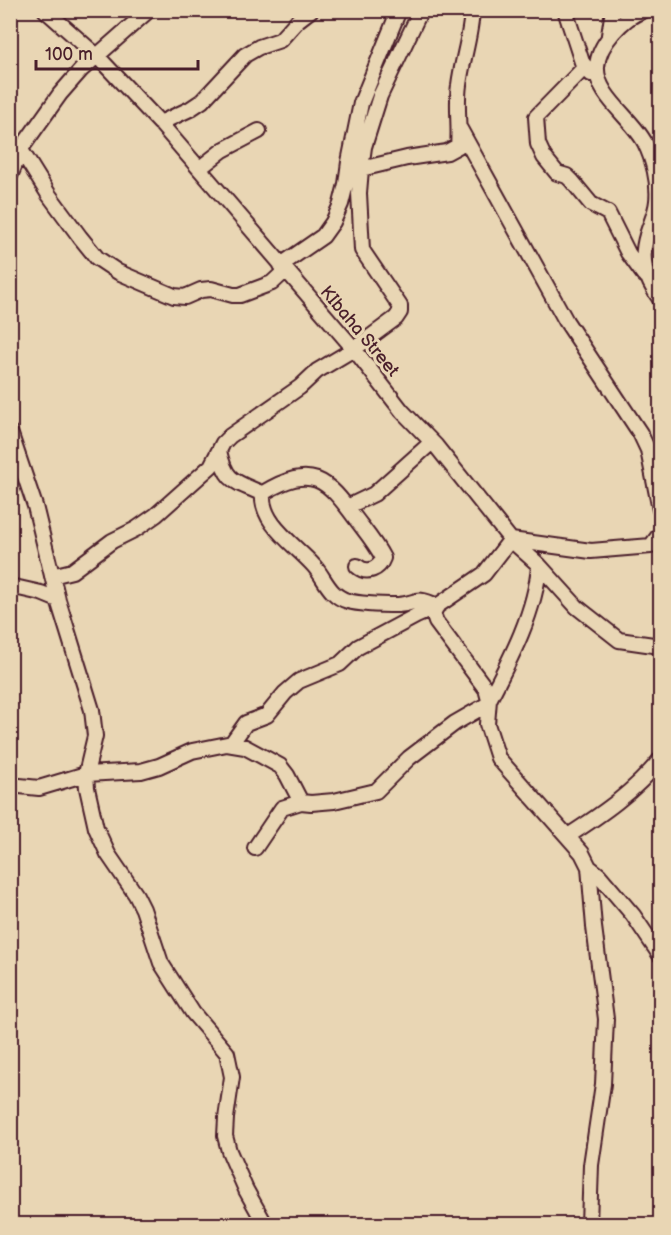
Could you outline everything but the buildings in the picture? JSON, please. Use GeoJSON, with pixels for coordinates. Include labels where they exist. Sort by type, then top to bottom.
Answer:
{"type":"FeatureCollection","features":[{"type":"Feature","properties":{"kind":"street"},"geometry":{"type":"LineString","coordinates":[[10,176],[21,150],[60,94],[97,56],[149,10]]}},
{"type":"Feature","properties":{"kind":"street"},"geometry":{"type":"LineString","coordinates":[[160,123],[202,101],[245,55],[259,47],[280,40],[298,20],[311,10]]}},
{"type":"Feature","properties":{"kind":"street"},"geometry":{"type":"LineString","coordinates":[[21,150],[49,195],[80,237],[97,258],[118,272],[174,296],[184,297],[201,290],[211,289],[240,295],[272,282],[283,267],[323,236],[333,222],[346,184],[361,104],[399,10]]}},
{"type":"Feature","properties":{"kind":"street"},"geometry":{"type":"LineString","coordinates":[[52,576],[72,571],[83,565],[108,544],[156,515],[212,466],[223,443],[230,436],[300,387],[317,371],[354,349],[396,318],[400,312],[400,306],[362,250],[359,193],[364,147],[380,96],[421,10]]}},
{"type":"Feature","properties":{"kind":"street"},"geometry":{"type":"LineString","coordinates":[[361,169],[384,162],[454,150],[458,146],[459,85],[470,36],[472,10]]}},
{"type":"Feature","properties":{"kind":"street"},"geometry":{"type":"LineString","coordinates":[[566,10],[585,67],[644,140],[654,169],[659,202],[644,249],[643,260],[647,278]]}},
{"type":"Feature","properties":{"kind":"street"},"geometry":{"type":"LineString","coordinates":[[608,41],[613,10]]}},
{"type":"Feature","properties":{"kind":"street"},"geometry":{"type":"LineString","coordinates":[[601,84],[597,67],[601,52],[619,25],[645,10]]}},
{"type":"Feature","properties":{"kind":"street","name":"KIbaha Street"},"geometry":{"type":"LineString","coordinates":[[51,14],[97,56],[200,168],[354,349],[402,411],[432,442],[509,541],[539,565],[577,607],[619,640],[660,646]]}},
{"type":"Feature","properties":{"kind":"street"},"geometry":{"type":"LineString","coordinates":[[585,67],[536,117],[538,144],[544,157],[557,174],[567,176],[591,204],[608,213],[628,253],[660,299]]}},
{"type":"Feature","properties":{"kind":"street"},"geometry":{"type":"LineString","coordinates":[[460,129],[566,321],[640,433],[656,473],[660,510]]}},
{"type":"Feature","properties":{"kind":"street"},"geometry":{"type":"LineString","coordinates":[[200,168],[223,150],[259,131]]}},
{"type":"Feature","properties":{"kind":"street"},"geometry":{"type":"LineString","coordinates":[[10,432],[34,506],[58,600],[63,610],[94,724],[94,745],[86,774],[87,788],[100,840],[143,909],[161,963],[193,1013],[227,1053],[232,1077],[225,1136],[246,1190],[266,1224]]}},
{"type":"Feature","properties":{"kind":"street"},"geometry":{"type":"LineString","coordinates":[[347,507],[374,494],[432,442]]}},
{"type":"Feature","properties":{"kind":"street"},"geometry":{"type":"LineString","coordinates":[[219,451],[222,467],[229,478],[263,493]]}},
{"type":"Feature","properties":{"kind":"street"},"geometry":{"type":"LineString","coordinates":[[263,493],[289,479],[316,479],[333,489],[383,558],[373,570],[363,570],[357,566]]}},
{"type":"Feature","properties":{"kind":"street"},"geometry":{"type":"LineString","coordinates":[[263,493],[263,502],[273,522],[338,596],[350,602],[363,604],[401,605],[420,599],[436,607]]}},
{"type":"Feature","properties":{"kind":"street"},"geometry":{"type":"LineString","coordinates":[[231,744],[246,723],[267,715],[285,693],[299,681],[340,664],[358,647],[436,607],[484,574],[509,541],[602,551],[651,546],[660,534]]}},
{"type":"Feature","properties":{"kind":"street"},"geometry":{"type":"LineString","coordinates":[[255,848],[277,813],[287,806],[301,802],[334,801],[376,791],[409,758],[455,723],[488,702],[506,669],[523,628],[537,587],[539,565]]}},
{"type":"Feature","properties":{"kind":"street"},"geometry":{"type":"LineString","coordinates":[[10,586],[41,593],[58,600]]}},
{"type":"Feature","properties":{"kind":"street"},"geometry":{"type":"LineString","coordinates":[[436,607],[433,613],[436,622],[486,689],[487,724],[498,758],[568,836],[582,853],[589,867],[606,1019],[603,1084],[591,1165],[592,1221]]}},
{"type":"Feature","properties":{"kind":"street"},"geometry":{"type":"LineString","coordinates":[[643,645],[660,654]]}},
{"type":"Feature","properties":{"kind":"street"},"geometry":{"type":"LineString","coordinates":[[10,785],[39,788],[86,774],[115,774],[150,770],[192,751],[231,744],[245,747],[280,766],[301,802]]}},
{"type":"Feature","properties":{"kind":"street"},"geometry":{"type":"LineString","coordinates":[[568,836],[611,808],[633,790],[660,760]]}},
{"type":"Feature","properties":{"kind":"street"},"geometry":{"type":"LineString","coordinates":[[589,867],[633,915],[660,955]]}}]}
